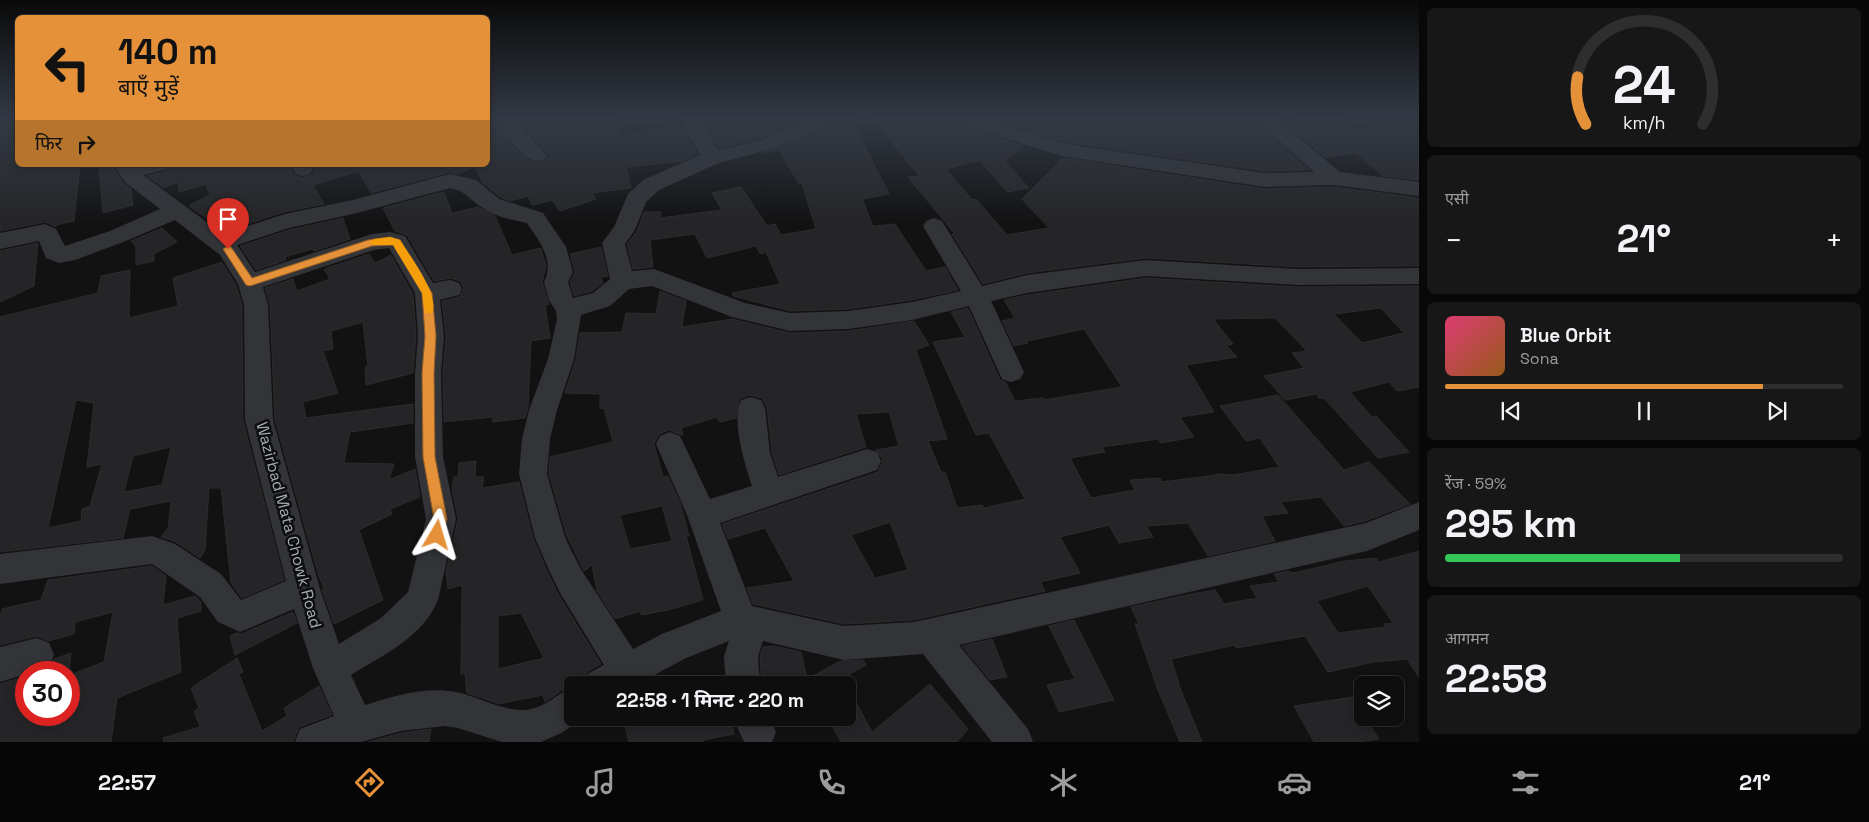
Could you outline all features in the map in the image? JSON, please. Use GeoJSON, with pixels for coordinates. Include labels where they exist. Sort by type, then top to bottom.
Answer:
{"type":"FeatureCollection","features":[{"type":"Feature","properties":{"kind":"street"},"geometry":{"type":"LineString","coordinates":[[709,154],[712,158]]}},
{"type":"Feature","properties":{"kind":"street"},"geometry":{"type":"LineString","coordinates":[[622,281],[613,243],[624,230],[636,199],[651,184],[712,158],[729,154]]}},
{"type":"Feature","properties":{"kind":"street"},"geometry":{"type":"LineString","coordinates":[[1087,154],[1265,180],[1334,178],[1419,189]]}},
{"type":"Feature","properties":{"kind":"street"},"geometry":{"type":"LineString","coordinates":[[1305,154],[1334,178]]}},
{"type":"Feature","properties":{"kind":"street","name":"Wazirbad Mata Chowk Road"},"geometry":{"type":"LineString","coordinates":[[127,168],[176,211],[228,249],[250,283],[256,305],[259,420],[304,589],[330,668],[356,725]]}},
{"type":"Feature","properties":{"kind":"street"},"geometry":{"type":"LineString","coordinates":[[219,242],[284,221],[353,207],[450,181],[468,185],[491,204],[508,211],[535,218],[555,247],[561,272],[556,282],[561,300],[568,309],[568,327],[536,439],[533,474],[550,538],[614,676]]}},
{"type":"Feature","properties":{"kind":"street"},"geometry":{"type":"LineString","coordinates":[[353,207],[372,242]]}},
{"type":"Feature","properties":{"kind":"street"},"geometry":{"type":"LineString","coordinates":[[0,241],[45,232],[48,234],[54,252],[59,255],[67,254],[118,236],[176,211]]}},
{"type":"Feature","properties":{"kind":"street"},"geometry":{"type":"LineString","coordinates":[[934,226],[977,296],[1001,343],[1011,372]]}},
{"type":"Feature","properties":{"kind":"street"},"geometry":{"type":"LineString","coordinates":[[250,283],[372,242],[390,240],[396,242],[439,291],[431,336],[428,373],[429,457],[441,519],[422,600],[415,611],[404,621],[330,668]]}},
{"type":"Feature","properties":{"kind":"street"},"geometry":{"type":"LineString","coordinates":[[568,309],[601,300],[622,281],[654,277],[741,311],[790,322],[848,320],[912,311],[1027,284],[1146,268],[1298,277],[1419,276]]}},
{"type":"Feature","properties":{"kind":"street"},"geometry":{"type":"LineString","coordinates":[[750,408],[756,453],[769,494]]}},
{"type":"Feature","properties":{"kind":"street"},"geometry":{"type":"LineString","coordinates":[[670,444],[702,515],[741,620],[746,642],[741,656],[742,676]]}},
{"type":"Feature","properties":{"kind":"street"},"geometry":{"type":"LineString","coordinates":[[702,515],[867,461]]}},
{"type":"Feature","properties":{"kind":"street"},"geometry":{"type":"LineString","coordinates":[[616,676],[674,646],[741,620],[844,643],[914,639],[1367,537],[1419,516]]}},
{"type":"Feature","properties":{"kind":"street"},"geometry":{"type":"LineString","coordinates":[[0,568],[152,550],[164,553],[193,576],[211,586],[225,609],[232,614],[240,616],[304,589]]}},
{"type":"Feature","properties":{"kind":"street"},"geometry":{"type":"LineString","coordinates":[[930,636],[1015,742]]}},
{"type":"Feature","properties":{"kind":"street"},"geometry":{"type":"LineString","coordinates":[[0,665],[38,654]]}},
{"type":"Feature","properties":{"kind":"street"},"geometry":{"type":"LineString","coordinates":[[313,742],[356,725],[396,714],[430,709],[456,710],[521,728],[558,722]]}},
{"type":"Feature","properties":{"kind":"building"},"geometry":{"type":"Polygon","coordinates":[[[0,154],[15,154],[15,167],[80,167],[74,221],[56,225],[56,227],[45,222],[0,231],[0,154]]]}},
{"type":"Feature","properties":{"kind":"building"},"geometry":{"type":"Polygon","coordinates":[[[490,154],[520,154],[528,160],[536,162],[544,162],[549,156],[547,154],[697,154],[683,161],[626,167],[631,188],[592,193],[596,199],[560,211],[552,200],[532,205],[528,196],[510,201],[500,197],[483,183],[475,167],[490,167],[490,154]]]}},
{"type":"Feature","properties":{"kind":"building"},"geometry":{"type":"Polygon","coordinates":[[[781,154],[869,154],[889,194],[862,199],[873,226],[895,224],[926,271],[945,267],[958,290],[912,300],[848,309],[790,311],[733,296],[732,293],[780,284],[766,252],[760,254],[756,246],[707,258],[695,234],[650,240],[653,267],[633,269],[627,244],[637,231],[644,212],[661,212],[660,218],[722,210],[712,193],[741,187],[767,226],[775,224],[781,235],[816,229],[802,183],[799,184],[781,154]]]}},
{"type":"Feature","properties":{"kind":"building"},"geometry":{"type":"Polygon","coordinates":[[[901,154],[1014,154],[1005,161],[1029,188],[1007,192],[980,160],[946,169],[972,200],[976,199],[1007,235],[1049,228],[1022,199],[1063,158],[1265,189],[1334,187],[1419,198],[1419,266],[1298,267],[1146,258],[1027,273],[983,284],[952,234],[954,233],[908,177],[919,176],[901,154]]]}},
{"type":"Feature","properties":{"kind":"building"},"geometry":{"type":"Polygon","coordinates":[[[1145,154],[1291,154],[1309,170],[1265,171],[1145,154]]]}},
{"type":"Feature","properties":{"kind":"building"},"geometry":{"type":"Polygon","coordinates":[[[1321,154],[1351,154],[1325,157],[1321,154]]]}},
{"type":"Feature","properties":{"kind":"building"},"geometry":{"type":"Polygon","coordinates":[[[1357,154],[1419,154],[1419,180],[1383,176],[1357,154]]]}},
{"type":"Feature","properties":{"kind":"building"},"geometry":{"type":"Polygon","coordinates":[[[99,167],[113,167],[123,183],[131,189],[133,205],[103,213],[99,167]]]}},
{"type":"Feature","properties":{"kind":"building"},"geometry":{"type":"Polygon","coordinates":[[[168,167],[290,167],[294,175],[302,178],[312,175],[315,170],[314,167],[475,167],[457,174],[450,172],[371,193],[359,171],[313,185],[324,204],[284,212],[223,232],[210,220],[190,207],[190,205],[210,195],[206,184],[179,192],[178,182],[164,188],[147,176],[164,172],[168,167]]]}},
{"type":"Feature","properties":{"kind":"building"},"geometry":{"type":"Polygon","coordinates":[[[444,192],[452,213],[478,207],[495,216],[512,255],[541,248],[546,266],[542,282],[549,304],[545,305],[550,338],[531,341],[528,408],[525,418],[493,422],[493,417],[444,422],[443,373],[446,336],[442,301],[459,297],[464,288],[460,281],[451,278],[434,281],[407,235],[395,231],[383,208],[444,192]]]}},
{"type":"Feature","properties":{"kind":"building"},"geometry":{"type":"Polygon","coordinates":[[[343,218],[350,239],[314,251],[312,249],[285,257],[286,260],[256,270],[240,246],[289,230],[343,218]]]}},
{"type":"Feature","properties":{"kind":"building"},"geometry":{"type":"Polygon","coordinates":[[[162,228],[177,242],[154,254],[154,261],[136,265],[136,247],[131,241],[162,228]]]}},
{"type":"Feature","properties":{"kind":"building"},"geometry":{"type":"Polygon","coordinates":[[[38,243],[34,286],[0,302],[0,251],[38,243]]]}},
{"type":"Feature","properties":{"kind":"building"},"geometry":{"type":"Polygon","coordinates":[[[601,247],[608,276],[601,277],[603,283],[592,291],[574,296],[570,282],[575,272],[570,254],[601,247]]]}},
{"type":"Feature","properties":{"kind":"building"},"geometry":{"type":"Polygon","coordinates":[[[369,254],[375,263],[391,255],[413,294],[416,336],[413,373],[366,385],[365,367],[368,366],[363,322],[331,331],[333,349],[323,351],[338,393],[303,402],[306,418],[413,404],[413,423],[350,432],[344,463],[394,464],[389,480],[415,469],[420,497],[390,509],[392,514],[359,530],[383,600],[334,624],[322,589],[324,588],[319,577],[275,420],[270,305],[265,288],[293,279],[297,291],[330,279],[324,269],[369,254]]]}},
{"type":"Feature","properties":{"kind":"building"},"geometry":{"type":"Polygon","coordinates":[[[222,262],[236,285],[242,305],[243,420],[284,580],[242,598],[231,583],[221,488],[209,488],[205,550],[200,558],[176,542],[161,537],[168,528],[171,501],[130,509],[123,538],[0,552],[0,317],[98,293],[101,276],[130,270],[129,318],[178,306],[173,278],[222,262]],[[76,400],[48,528],[81,521],[82,509],[90,506],[102,464],[87,467],[94,403],[76,400]],[[171,447],[133,456],[124,492],[162,485],[171,447]]]}},
{"type":"Feature","properties":{"kind":"building"},"geometry":{"type":"Polygon","coordinates":[[[1146,278],[1298,287],[1419,286],[1419,387],[1397,391],[1389,382],[1350,392],[1372,417],[1376,416],[1409,452],[1378,458],[1324,398],[1320,399],[1316,394],[1285,400],[1264,376],[1304,368],[1292,353],[1307,351],[1275,318],[1213,319],[1233,344],[1226,345],[1237,357],[1186,365],[1214,412],[1180,417],[1194,437],[1161,443],[1158,439],[1102,447],[1105,452],[1070,458],[1091,498],[1135,490],[1130,480],[1160,478],[1162,482],[1216,474],[1233,475],[1279,467],[1260,438],[1246,441],[1220,406],[1278,395],[1344,470],[1369,462],[1410,504],[1365,521],[1344,526],[1321,497],[1281,502],[1288,513],[1262,516],[1275,541],[1208,556],[1188,523],[1146,526],[1153,537],[1119,543],[1109,525],[1060,537],[1080,573],[1040,582],[1045,591],[914,620],[844,624],[753,604],[747,588],[794,581],[765,528],[728,539],[722,524],[878,472],[883,460],[876,450],[899,446],[889,412],[856,414],[866,447],[779,475],[772,453],[767,407],[762,398],[750,395],[739,399],[736,418],[720,422],[717,417],[681,428],[683,435],[669,430],[659,434],[654,444],[663,477],[668,476],[681,505],[689,536],[686,536],[703,600],[668,610],[641,615],[641,611],[615,619],[597,591],[592,565],[584,571],[567,536],[549,474],[550,457],[613,442],[604,408],[600,409],[600,394],[565,393],[576,359],[580,333],[622,332],[626,313],[656,314],[660,291],[686,301],[682,327],[732,319],[790,333],[848,331],[914,321],[929,345],[916,350],[947,439],[928,441],[941,472],[945,472],[957,508],[982,505],[984,508],[1025,499],[989,433],[976,435],[933,342],[965,337],[951,312],[968,308],[1000,380],[1005,382],[1015,401],[1043,398],[1044,400],[1122,387],[1084,329],[1027,341],[1028,343],[1014,346],[1002,321],[1015,318],[1004,300],[1146,278]],[[1381,308],[1334,314],[1362,343],[1404,333],[1381,308]],[[662,506],[620,515],[630,549],[672,541],[662,506]],[[890,522],[851,535],[875,578],[908,570],[890,522]]]}},
{"type":"Feature","properties":{"kind":"building"},"geometry":{"type":"Polygon","coordinates":[[[476,461],[475,477],[484,477],[482,488],[519,482],[533,538],[547,571],[558,594],[601,664],[588,671],[586,676],[564,676],[564,689],[545,702],[543,695],[498,704],[467,693],[465,673],[461,674],[462,585],[448,589],[446,572],[458,519],[452,489],[454,477],[458,477],[459,463],[476,461]],[[521,613],[498,616],[498,669],[544,658],[521,613]]]}},
{"type":"Feature","properties":{"kind":"building"},"geometry":{"type":"Polygon","coordinates":[[[1419,551],[1419,677],[1407,659],[1374,662],[1328,672],[1305,636],[1236,648],[1235,645],[1171,659],[1178,683],[1202,742],[1180,742],[1158,690],[1135,624],[1139,624],[1131,607],[1215,590],[1224,604],[1257,598],[1250,586],[1279,582],[1274,574],[1289,571],[1290,573],[1298,572],[1345,561],[1376,558],[1379,562],[1419,551]],[[1368,586],[1317,601],[1338,633],[1386,627],[1384,624],[1393,623],[1368,586]]]}},
{"type":"Feature","properties":{"kind":"building"},"geometry":{"type":"Polygon","coordinates":[[[152,566],[166,576],[163,605],[195,596],[201,602],[201,611],[177,618],[181,672],[117,698],[111,742],[0,742],[0,684],[15,679],[15,726],[80,726],[80,671],[104,662],[113,612],[75,622],[74,634],[48,641],[37,636],[0,645],[0,617],[2,609],[41,600],[48,580],[152,566]]]}},
{"type":"Feature","properties":{"kind":"building"},"geometry":{"type":"Polygon","coordinates":[[[293,612],[297,623],[235,655],[230,636],[237,633],[241,634],[293,612]]]}},
{"type":"Feature","properties":{"kind":"building"},"geometry":{"type":"Polygon","coordinates":[[[1074,620],[1114,700],[1059,712],[1047,685],[1075,679],[1049,626],[1074,620]]]}},
{"type":"Feature","properties":{"kind":"building"},"geometry":{"type":"Polygon","coordinates":[[[992,639],[1007,677],[990,680],[962,646],[992,639]]]}},
{"type":"Feature","properties":{"kind":"building"},"geometry":{"type":"Polygon","coordinates":[[[774,646],[801,652],[806,676],[761,676],[760,656],[763,647],[774,646]]]}},
{"type":"Feature","properties":{"kind":"building"},"geometry":{"type":"Polygon","coordinates":[[[71,653],[70,661],[53,661],[71,653]]]}},
{"type":"Feature","properties":{"kind":"building"},"geometry":{"type":"Polygon","coordinates":[[[237,658],[243,672],[239,674],[262,731],[287,716],[284,708],[319,686],[332,715],[299,727],[293,742],[164,742],[163,738],[200,727],[194,711],[199,708],[191,688],[237,658]]]}},
{"type":"Feature","properties":{"kind":"building"},"geometry":{"type":"Polygon","coordinates":[[[863,660],[866,665],[846,676],[813,676],[841,661],[863,660]]]}},
{"type":"Feature","properties":{"kind":"building"},"geometry":{"type":"Polygon","coordinates":[[[930,684],[968,729],[957,742],[841,742],[832,726],[856,726],[856,703],[872,732],[930,684]]]}},
{"type":"Feature","properties":{"kind":"building"},"geometry":{"type":"Polygon","coordinates":[[[1353,697],[1354,726],[1370,726],[1379,739],[1359,742],[1314,742],[1294,706],[1353,697]]]}},
{"type":"Feature","properties":{"kind":"building"},"geometry":{"type":"Polygon","coordinates":[[[625,726],[732,726],[734,734],[703,740],[703,742],[629,742],[625,726]]]}},
{"type":"Feature","properties":{"kind":"building"},"geometry":{"type":"Polygon","coordinates":[[[431,729],[429,742],[368,742],[401,733],[431,729]]]}},
{"type":"Feature","properties":{"kind":"slow traffic"},"geometry":{"type":"LineString","coordinates":[[374,242],[390,240],[396,242],[427,293],[428,311]]}},
{"type":"Feature","properties":{"kind":"route"},"geometry":{"type":"LineString","coordinates":[[228,249],[250,283],[372,242],[390,240],[396,242],[427,293],[431,336],[428,373],[428,435],[429,457],[441,519],[437,535]]}}]}
